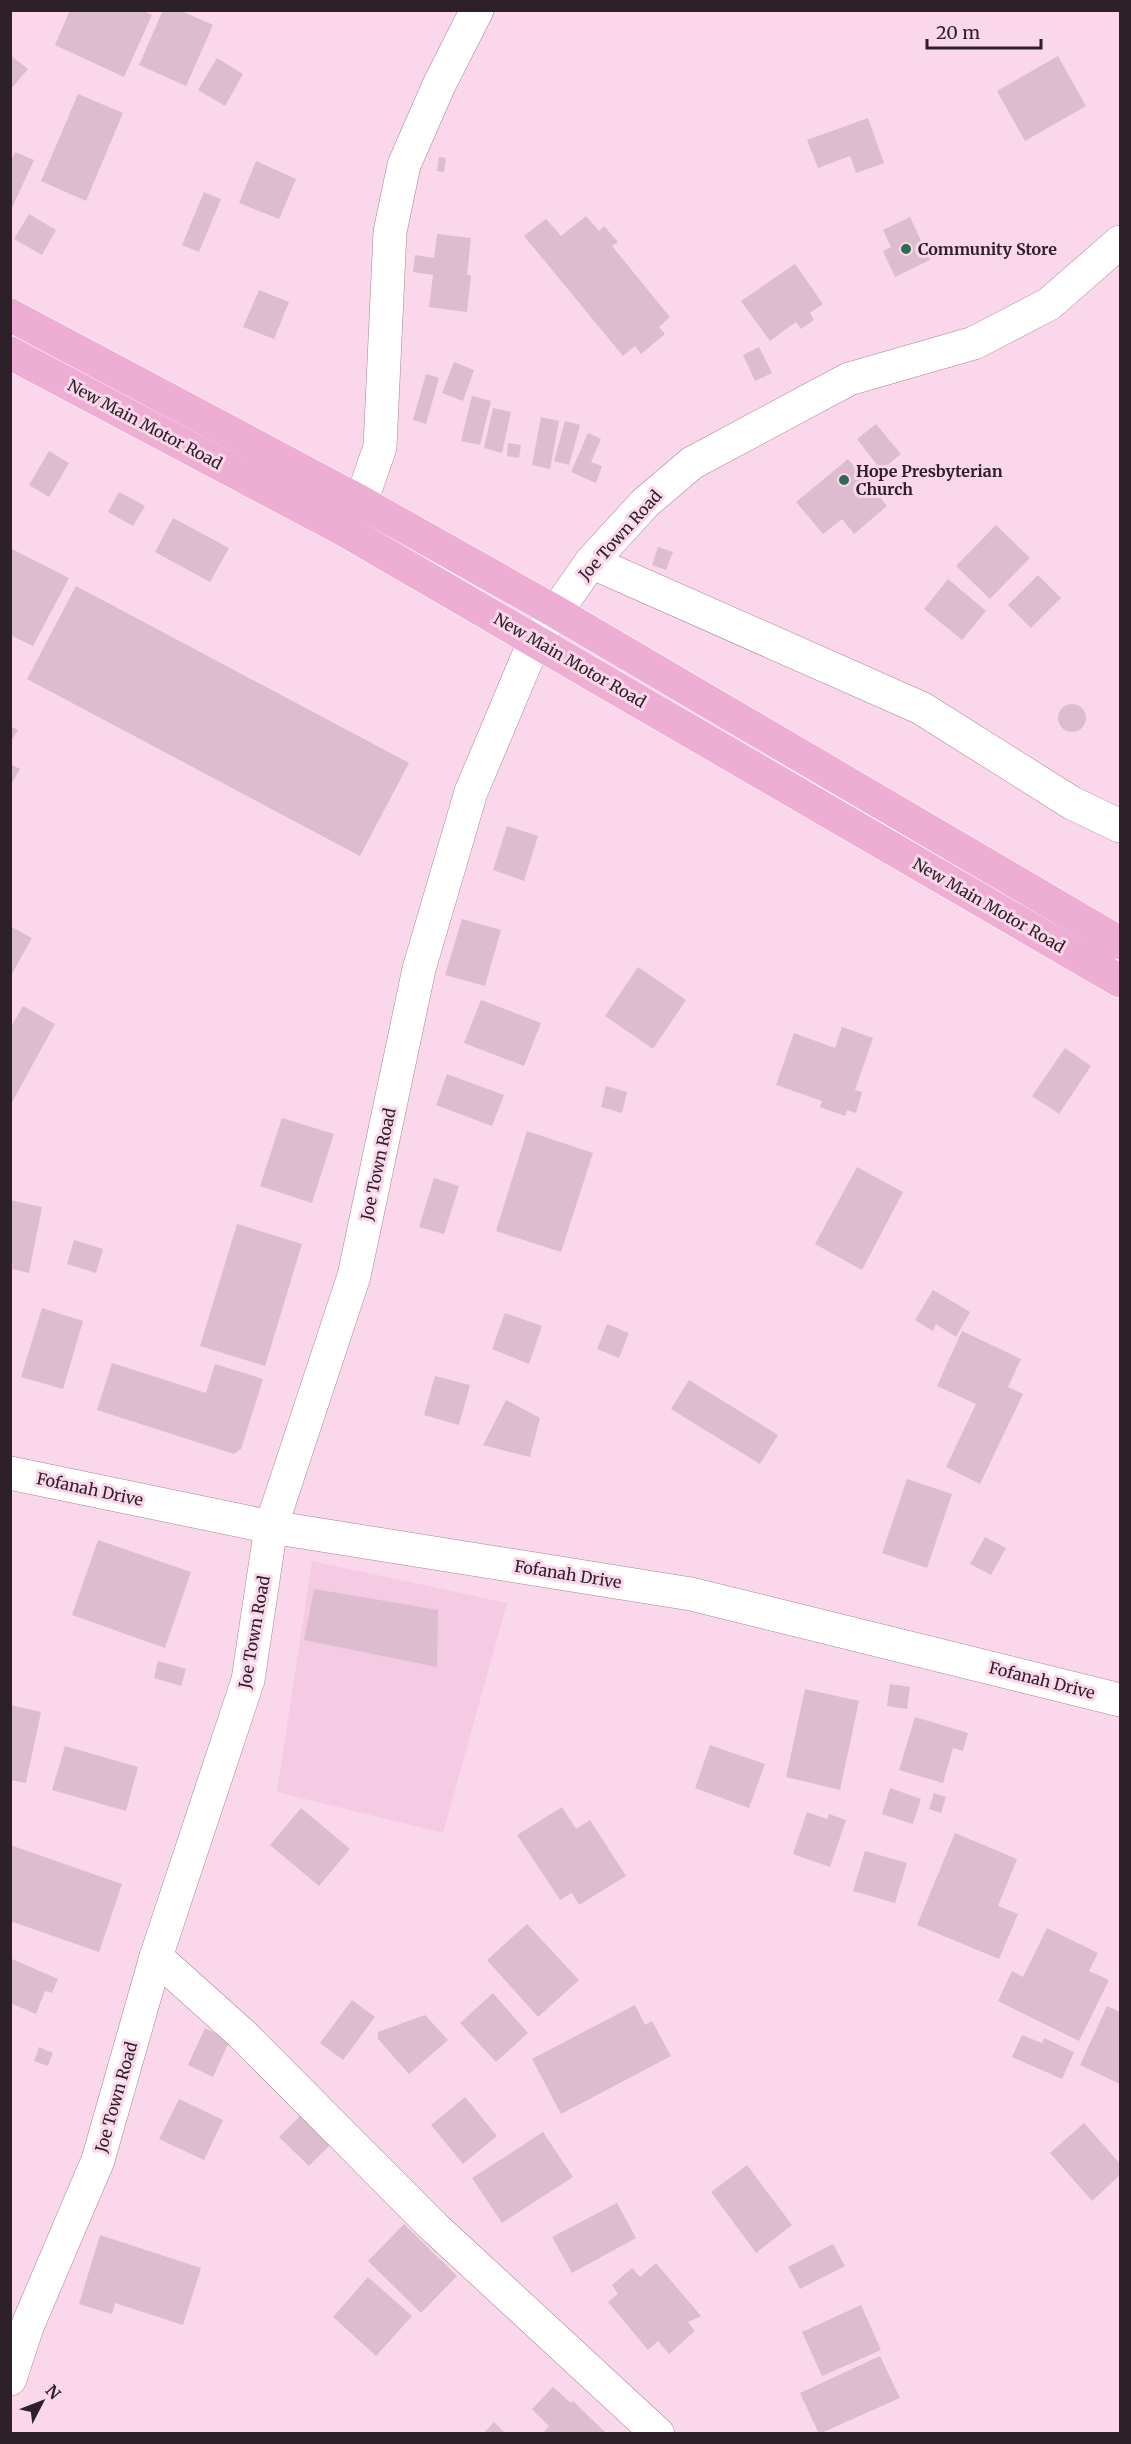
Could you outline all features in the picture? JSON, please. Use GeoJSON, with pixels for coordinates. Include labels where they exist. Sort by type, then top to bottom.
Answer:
{"type":"FeatureCollection","features":[{"type":"Feature","properties":{"kind":"highway","name":"New Main Motor Road"},"geometry":{"type":"LineString","coordinates":[[10,315],[361,502],[556,612],[1120,943]]}},
{"type":"Feature","properties":{"kind":"highway","name":"New Main Motor Road"},"geometry":{"type":"LineString","coordinates":[[10,353],[344,530],[1120,981]]}},
{"type":"Feature","properties":{"kind":"street"},"geometry":{"type":"LineString","coordinates":[[361,502],[380,447],[390,232],[404,165],[439,85],[477,10]]}},
{"type":"Feature","properties":{"kind":"street","name":"Joe Town Road"},"geometry":{"type":"LineString","coordinates":[[10,2379],[27,2327],[98,2160],[156,1957],[248,1680],[271,1527],[354,1276],[419,969],[471,792],[535,640],[591,562],[645,503],[692,463],[849,379],[974,343],[1049,304],[1120,242]]}},
{"type":"Feature","properties":{"kind":"street"},"geometry":{"type":"LineString","coordinates":[[591,562],[921,708],[1072,803],[1120,826]]}},
{"type":"Feature","properties":{"kind":"street","name":"Fofanah Drive"},"geometry":{"type":"LineString","coordinates":[[10,1473],[271,1527],[691,1594],[1120,1700]]}},
{"type":"Feature","properties":{"kind":"street"},"geometry":{"type":"LineString","coordinates":[[156,1957],[242,2034],[434,2227],[658,2433]]}},
{"type":"Feature","properties":{"kind":"shaded area"},"geometry":{"type":"Polygon","coordinates":[[[312,1561],[507,1603],[443,1833],[277,1792],[312,1561]]]}},
{"type":"Feature","properties":{"kind":"building"},"geometry":{"type":"Polygon","coordinates":[[[70,10],[141,10],[152,15],[124,77],[55,45],[70,10]]]}},
{"type":"Feature","properties":{"kind":"building"},"geometry":{"type":"Polygon","coordinates":[[[163,10],[179,10],[213,25],[186,86],[139,65],[163,10]]]}},
{"type":"Feature","properties":{"kind":"building"},"geometry":{"type":"Polygon","coordinates":[[[10,55],[28,69],[10,90],[10,55]]]}},
{"type":"Feature","properties":{"kind":"building"},"geometry":{"type":"Polygon","coordinates":[[[1058,56],[1086,106],[1025,141],[997,91],[1058,56]]]}},
{"type":"Feature","properties":{"kind":"building"},"geometry":{"type":"Polygon","coordinates":[[[217,58],[243,74],[225,106],[198,90],[217,58]]]}},
{"type":"Feature","properties":{"kind":"building"},"geometry":{"type":"Polygon","coordinates":[[[78,94],[123,113],[86,201],[41,181],[78,94]]]}},
{"type":"Feature","properties":{"kind":"building"},"geometry":{"type":"Polygon","coordinates":[[[868,118],[884,163],[856,173],[850,156],[818,168],[807,140],[868,118]]]}},
{"type":"Feature","properties":{"kind":"building"},"geometry":{"type":"Polygon","coordinates":[[[15,152],[34,160],[10,212],[10,163],[15,152]]]}},
{"type":"Feature","properties":{"kind":"building"},"geometry":{"type":"Polygon","coordinates":[[[439,157],[446,158],[444,172],[437,171],[439,157]]]}},
{"type":"Feature","properties":{"kind":"building"},"geometry":{"type":"Polygon","coordinates":[[[256,161],[296,179],[279,219],[239,203],[256,161]]]}},
{"type":"Feature","properties":{"kind":"building"},"geometry":{"type":"Polygon","coordinates":[[[204,192],[221,199],[199,252],[182,245],[204,192]]]}},
{"type":"Feature","properties":{"kind":"building"},"geometry":{"type":"Polygon","coordinates":[[[29,214],[56,230],[42,255],[14,239],[29,214]]]}},
{"type":"Feature","properties":{"kind":"building"},"geometry":{"type":"Polygon","coordinates":[[[586,216],[599,231],[604,226],[618,242],[612,246],[670,317],[659,327],[665,334],[641,354],[635,346],[623,356],[524,236],[546,219],[561,236],[586,216]]]}},
{"type":"Feature","properties":{"kind":"building","name":"Community Store"},"geometry":{"type":"Polygon","coordinates":[[[910,217],[930,260],[895,277],[883,251],[891,247],[883,230],[910,217]]]}},
{"type":"Feature","properties":{"kind":"building"},"geometry":{"type":"Polygon","coordinates":[[[437,234],[471,238],[467,275],[471,275],[467,312],[429,307],[433,275],[413,272],[415,255],[434,258],[437,234]]]}},
{"type":"Feature","properties":{"kind":"building"},"geometry":{"type":"Polygon","coordinates":[[[795,264],[823,304],[810,313],[814,320],[801,329],[796,322],[770,341],[741,301],[795,264]]]}},
{"type":"Feature","properties":{"kind":"building"},"geometry":{"type":"Polygon","coordinates":[[[259,290],[289,302],[274,339],[243,327],[259,290]]]}},
{"type":"Feature","properties":{"kind":"building"},"geometry":{"type":"Polygon","coordinates":[[[759,347],[772,373],[755,381],[743,355],[759,347]]]}},
{"type":"Feature","properties":{"kind":"building"},"geometry":{"type":"Polygon","coordinates":[[[454,362],[474,370],[463,401],[442,393],[454,362]]]}},
{"type":"Feature","properties":{"kind":"building"},"geometry":{"type":"Polygon","coordinates":[[[426,374],[439,378],[426,424],[413,420],[426,374]]]}},
{"type":"Feature","properties":{"kind":"building"},"geometry":{"type":"Polygon","coordinates":[[[472,396],[491,401],[480,445],[461,441],[472,396]]]}},
{"type":"Feature","properties":{"kind":"building"},"geometry":{"type":"Polygon","coordinates":[[[493,408],[511,412],[502,453],[484,448],[493,408]]]}},
{"type":"Feature","properties":{"kind":"building"},"geometry":{"type":"Polygon","coordinates":[[[541,417],[559,421],[550,469],[532,465],[541,417]]]}},
{"type":"Feature","properties":{"kind":"building"},"geometry":{"type":"Polygon","coordinates":[[[565,421],[580,425],[569,465],[554,461],[565,421]]]}},
{"type":"Feature","properties":{"kind":"building"},"geometry":{"type":"Polygon","coordinates":[[[876,424],[901,454],[881,470],[857,439],[876,424]]]}},
{"type":"Feature","properties":{"kind":"building"},"geometry":{"type":"Polygon","coordinates":[[[588,433],[601,439],[591,462],[602,466],[596,483],[571,472],[588,433]]]}},
{"type":"Feature","properties":{"kind":"building"},"geometry":{"type":"Polygon","coordinates":[[[508,443],[521,445],[519,458],[507,456],[508,443]]]}},
{"type":"Feature","properties":{"kind":"building"},"geometry":{"type":"Polygon","coordinates":[[[49,451],[69,463],[49,497],[29,485],[49,451]]]}},
{"type":"Feature","properties":{"kind":"building","name":"Hope Presbyterian Church"},"geometry":{"type":"Polygon","coordinates":[[[848,459],[887,506],[854,534],[842,519],[823,534],[796,502],[848,459]]]}},
{"type":"Feature","properties":{"kind":"building"},"geometry":{"type":"Polygon","coordinates":[[[119,492],[145,506],[133,526],[108,512],[119,492]]]}},
{"type":"Feature","properties":{"kind":"building"},"geometry":{"type":"Polygon","coordinates":[[[173,518],[229,548],[210,582],[155,552],[173,518]]]}},
{"type":"Feature","properties":{"kind":"building"},"geometry":{"type":"Polygon","coordinates":[[[996,525],[1030,558],[990,599],[956,566],[996,525]]]}},
{"type":"Feature","properties":{"kind":"building"},"geometry":{"type":"Polygon","coordinates":[[[658,547],[673,552],[666,570],[652,565],[658,547]]]}},
{"type":"Feature","properties":{"kind":"building"},"geometry":{"type":"Polygon","coordinates":[[[10,548],[69,578],[33,646],[10,635],[10,548]]]}},
{"type":"Feature","properties":{"kind":"building"},"geometry":{"type":"Polygon","coordinates":[[[1038,575],[1061,598],[1031,628],[1008,605],[1038,575]]]}},
{"type":"Feature","properties":{"kind":"building"},"geometry":{"type":"Polygon","coordinates":[[[948,579],[986,611],[962,640],[924,609],[948,579]]]}},
{"type":"Feature","properties":{"kind":"building"},"geometry":{"type":"Polygon","coordinates":[[[76,586],[409,763],[360,856],[27,679],[76,586]]]}},
{"type":"Feature","properties":{"kind":"building"},"geometry":{"type":"Polygon","coordinates":[[[1072,704],[1082,708],[1086,718],[1082,728],[1072,732],[1062,728],[1058,718],[1062,708],[1072,704]]]}},
{"type":"Feature","properties":{"kind":"building"},"geometry":{"type":"Polygon","coordinates":[[[10,726],[18,730],[10,743],[10,726]]]}},
{"type":"Feature","properties":{"kind":"building"},"geometry":{"type":"Polygon","coordinates":[[[10,764],[20,769],[10,786],[10,764]]]}},
{"type":"Feature","properties":{"kind":"building"},"geometry":{"type":"Polygon","coordinates":[[[507,826],[538,836],[524,881],[493,870],[507,826]]]}},
{"type":"Feature","properties":{"kind":"building"},"geometry":{"type":"Polygon","coordinates":[[[462,919],[501,930],[485,986],[445,975],[462,919]]]}},
{"type":"Feature","properties":{"kind":"building"},"geometry":{"type":"Polygon","coordinates":[[[10,926],[32,938],[10,977],[10,926]]]}},
{"type":"Feature","properties":{"kind":"building"},"geometry":{"type":"Polygon","coordinates":[[[638,967],[686,1000],[653,1049],[605,1016],[638,967]]]}},
{"type":"Feature","properties":{"kind":"building"},"geometry":{"type":"Polygon","coordinates":[[[481,1000],[541,1023],[524,1066],[464,1043],[481,1000]]]}},
{"type":"Feature","properties":{"kind":"building"},"geometry":{"type":"Polygon","coordinates":[[[23,1006],[55,1024],[10,1106],[10,1029],[23,1006]]]}},
{"type":"Feature","properties":{"kind":"building"},"geometry":{"type":"Polygon","coordinates":[[[842,1027],[873,1038],[855,1090],[862,1092],[856,1113],[847,1110],[845,1116],[820,1107],[822,1101],[776,1085],[794,1033],[835,1048],[842,1027]]]}},
{"type":"Feature","properties":{"kind":"building"},"geometry":{"type":"Polygon","coordinates":[[[1065,1048],[1091,1066],[1059,1114],[1032,1096],[1065,1048]]]}},
{"type":"Feature","properties":{"kind":"building"},"geometry":{"type":"Polygon","coordinates":[[[447,1074],[504,1095],[492,1126],[436,1105],[447,1074]]]}},
{"type":"Feature","properties":{"kind":"building"},"geometry":{"type":"Polygon","coordinates":[[[606,1086],[627,1092],[622,1113],[601,1107],[606,1086]]]}},
{"type":"Feature","properties":{"kind":"building"},"geometry":{"type":"Polygon","coordinates":[[[282,1118],[334,1134],[312,1203],[260,1186],[282,1118]]]}},
{"type":"Feature","properties":{"kind":"building"},"geometry":{"type":"Polygon","coordinates":[[[527,1131],[593,1153],[561,1252],[496,1231],[527,1131]]]}},
{"type":"Feature","properties":{"kind":"building"},"geometry":{"type":"Polygon","coordinates":[[[857,1167],[903,1192],[862,1270],[815,1244],[857,1167]]]}},
{"type":"Feature","properties":{"kind":"building"},"geometry":{"type":"Polygon","coordinates":[[[434,1178],[459,1186],[444,1234],[419,1227],[434,1178]]]}},
{"type":"Feature","properties":{"kind":"building"},"geometry":{"type":"Polygon","coordinates":[[[10,1200],[42,1207],[29,1273],[12,1269],[13,1264],[10,1264],[10,1200]]]}},
{"type":"Feature","properties":{"kind":"building"},"geometry":{"type":"Polygon","coordinates":[[[237,1224],[302,1244],[265,1366],[200,1346],[237,1224]]]}},
{"type":"Feature","properties":{"kind":"building"},"geometry":{"type":"Polygon","coordinates":[[[74,1240],[103,1249],[96,1273],[67,1264],[74,1240]]]}},
{"type":"Feature","properties":{"kind":"building"},"geometry":{"type":"Polygon","coordinates":[[[933,1290],[970,1312],[956,1337],[936,1324],[933,1331],[915,1320],[933,1290]]]}},
{"type":"Feature","properties":{"kind":"building"},"geometry":{"type":"Polygon","coordinates":[[[42,1308],[83,1321],[63,1389],[21,1377],[42,1308]]]}},
{"type":"Feature","properties":{"kind":"building"},"geometry":{"type":"Polygon","coordinates":[[[505,1313],[542,1326],[529,1364],[492,1349],[505,1313]]]}},
{"type":"Feature","properties":{"kind":"building"},"geometry":{"type":"Polygon","coordinates":[[[607,1324],[629,1333],[619,1358],[597,1349],[607,1324]]]}},
{"type":"Feature","properties":{"kind":"building"},"geometry":{"type":"Polygon","coordinates":[[[962,1331],[1021,1359],[1008,1387],[1023,1394],[980,1484],[946,1467],[976,1404],[937,1386],[962,1331]]]}},
{"type":"Feature","properties":{"kind":"building"},"geometry":{"type":"Polygon","coordinates":[[[112,1363],[206,1393],[215,1364],[263,1379],[241,1449],[234,1454],[97,1410],[112,1363]]]}},
{"type":"Feature","properties":{"kind":"building"},"geometry":{"type":"Polygon","coordinates":[[[435,1376],[470,1385],[459,1425],[424,1415],[435,1376]]]}},
{"type":"Feature","properties":{"kind":"building"},"geometry":{"type":"Polygon","coordinates":[[[689,1380],[778,1435],[760,1464],[671,1409],[689,1380]]]}},
{"type":"Feature","properties":{"kind":"building"},"geometry":{"type":"Polygon","coordinates":[[[506,1400],[540,1418],[530,1457],[483,1445],[506,1400]]]}},
{"type":"Feature","properties":{"kind":"building"},"geometry":{"type":"Polygon","coordinates":[[[907,1479],[952,1494],[927,1568],[882,1553],[907,1479]]]}},
{"type":"Feature","properties":{"kind":"building"},"geometry":{"type":"Polygon","coordinates":[[[985,1537],[1006,1548],[991,1575],[970,1564],[985,1537]]]}},
{"type":"Feature","properties":{"kind":"building"},"geometry":{"type":"Polygon","coordinates":[[[98,1540],[191,1572],[165,1648],[72,1615],[98,1540]]]}},
{"type":"Feature","properties":{"kind":"building"},"geometry":{"type":"Polygon","coordinates":[[[314,1589],[438,1610],[437,1667],[304,1640],[314,1589]]]}},
{"type":"Feature","properties":{"kind":"building"},"geometry":{"type":"Polygon","coordinates":[[[158,1661],[186,1669],[181,1686],[154,1678],[158,1661]]]}},
{"type":"Feature","properties":{"kind":"building"},"geometry":{"type":"Polygon","coordinates":[[[890,1684],[910,1687],[907,1709],[887,1706],[890,1684]]]}},
{"type":"Feature","properties":{"kind":"building"},"geometry":{"type":"Polygon","coordinates":[[[805,1689],[859,1701],[840,1790],[786,1777],[805,1689]]]}},
{"type":"Feature","properties":{"kind":"building"},"geometry":{"type":"Polygon","coordinates":[[[10,1705],[41,1712],[26,1783],[10,1780],[10,1705]]]}},
{"type":"Feature","properties":{"kind":"building"},"geometry":{"type":"Polygon","coordinates":[[[915,1717],[968,1733],[963,1751],[953,1748],[943,1783],[899,1770],[915,1717]]]}},
{"type":"Feature","properties":{"kind":"building"},"geometry":{"type":"Polygon","coordinates":[[[710,1745],[765,1764],[749,1808],[695,1788],[710,1745]]]}},
{"type":"Feature","properties":{"kind":"building"},"geometry":{"type":"Polygon","coordinates":[[[65,1746],[138,1767],[126,1811],[52,1790],[65,1746]]]}},
{"type":"Feature","properties":{"kind":"building"},"geometry":{"type":"Polygon","coordinates":[[[890,1788],[921,1799],[913,1824],[882,1814],[890,1788]]]}},
{"type":"Feature","properties":{"kind":"building"},"geometry":{"type":"Polygon","coordinates":[[[934,1793],[946,1797],[941,1813],[929,1809],[934,1793]]]}},
{"type":"Feature","properties":{"kind":"building"},"geometry":{"type":"Polygon","coordinates":[[[562,1807],[576,1829],[590,1820],[626,1876],[579,1905],[572,1893],[560,1900],[517,1835],[562,1807]]]}},
{"type":"Feature","properties":{"kind":"building"},"geometry":{"type":"Polygon","coordinates":[[[301,1808],[350,1849],[319,1886],[270,1845],[301,1808]]]}},
{"type":"Feature","properties":{"kind":"building"},"geometry":{"type":"Polygon","coordinates":[[[807,1812],[827,1819],[829,1814],[846,1820],[830,1867],[793,1854],[807,1812]]]}},
{"type":"Feature","properties":{"kind":"building"},"geometry":{"type":"Polygon","coordinates":[[[955,1833],[1017,1859],[998,1906],[1018,1914],[999,1959],[917,1925],[955,1833]]]}},
{"type":"Feature","properties":{"kind":"building"},"geometry":{"type":"Polygon","coordinates":[[[10,1845],[122,1884],[99,1952],[10,1921],[10,1845]]]}},
{"type":"Feature","properties":{"kind":"building"},"geometry":{"type":"Polygon","coordinates":[[[865,1851],[907,1863],[895,1903],[853,1891],[865,1851]]]}},
{"type":"Feature","properties":{"kind":"building"},"geometry":{"type":"Polygon","coordinates":[[[527,1924],[579,1980],[538,2017],[487,1960],[527,1924]]]}},
{"type":"Feature","properties":{"kind":"building"},"geometry":{"type":"Polygon","coordinates":[[[1047,1928],[1098,1953],[1089,1971],[1109,1980],[1079,2041],[998,2001],[1012,1971],[1023,1977],[1047,1928]]]}},
{"type":"Feature","properties":{"kind":"building"},"geometry":{"type":"Polygon","coordinates":[[[12,1959],[58,1979],[52,1993],[45,1991],[36,2014],[10,2003],[12,1959]]]}},
{"type":"Feature","properties":{"kind":"building"},"geometry":{"type":"Polygon","coordinates":[[[493,1993],[528,2033],[496,2062],[460,2023],[493,1993]]]}},
{"type":"Feature","properties":{"kind":"building"},"geometry":{"type":"Polygon","coordinates":[[[352,2000],[375,2017],[343,2060],[320,2043],[352,2000]]]}},
{"type":"Feature","properties":{"kind":"building"},"geometry":{"type":"Polygon","coordinates":[[[635,2005],[645,2025],[652,2021],[671,2056],[561,2114],[532,2059],[635,2005]]]}},
{"type":"Feature","properties":{"kind":"building"},"geometry":{"type":"Polygon","coordinates":[[[1107,2006],[1120,2012],[1120,2084],[1080,2065],[1107,2006]]]}},
{"type":"Feature","properties":{"kind":"building"},"geometry":{"type":"Polygon","coordinates":[[[425,2015],[448,2040],[409,2074],[378,2039],[378,2032],[425,2015]]]}},
{"type":"Feature","properties":{"kind":"building"},"geometry":{"type":"Polygon","coordinates":[[[205,2028],[230,2040],[213,2077],[188,2065],[205,2028]]]}},
{"type":"Feature","properties":{"kind":"building"},"geometry":{"type":"Polygon","coordinates":[[[1022,2035],[1042,2043],[1044,2038],[1074,2052],[1062,2079],[1012,2057],[1022,2035]]]}},
{"type":"Feature","properties":{"kind":"building"},"geometry":{"type":"Polygon","coordinates":[[[39,2047],[53,2053],[48,2066],[34,2061],[39,2047]]]}},
{"type":"Feature","properties":{"kind":"building"},"geometry":{"type":"Polygon","coordinates":[[[465,2097],[497,2136],[463,2164],[431,2125],[465,2097]]]}},
{"type":"Feature","properties":{"kind":"building"},"geometry":{"type":"Polygon","coordinates":[[[179,2099],[223,2120],[204,2160],[159,2139],[179,2099]]]}},
{"type":"Feature","properties":{"kind":"building"},"geometry":{"type":"Polygon","coordinates":[[[310,2106],[340,2135],[309,2166],[279,2137],[310,2106]]]}},
{"type":"Feature","properties":{"kind":"building"},"geometry":{"type":"Polygon","coordinates":[[[1084,2123],[1120,2164],[1120,2175],[1092,2201],[1050,2153],[1084,2123]]]}},
{"type":"Feature","properties":{"kind":"building"},"geometry":{"type":"Polygon","coordinates":[[[543,2132],[573,2177],[502,2223],[472,2178],[543,2132]]]}},
{"type":"Feature","properties":{"kind":"building"},"geometry":{"type":"Polygon","coordinates":[[[747,2165],[792,2225],[756,2253],[711,2192],[747,2165]]]}},
{"type":"Feature","properties":{"kind":"building"},"geometry":{"type":"Polygon","coordinates":[[[617,2203],[636,2238],[572,2273],[552,2237],[617,2203]]]}},
{"type":"Feature","properties":{"kind":"building"},"geometry":{"type":"Polygon","coordinates":[[[404,2224],[457,2276],[421,2313],[368,2261],[404,2224]]]}},
{"type":"Feature","properties":{"kind":"building"},"geometry":{"type":"Polygon","coordinates":[[[100,2235],[201,2268],[183,2325],[115,2303],[112,2314],[79,2304],[100,2235]]]}},
{"type":"Feature","properties":{"kind":"building"},"geometry":{"type":"Polygon","coordinates":[[[833,2244],[845,2266],[800,2289],[788,2267],[833,2244]]]}},
{"type":"Feature","properties":{"kind":"building"},"geometry":{"type":"Polygon","coordinates":[[[656,2263],[701,2316],[688,2322],[695,2331],[669,2354],[658,2341],[648,2350],[608,2302],[618,2294],[612,2285],[632,2268],[640,2277],[656,2263]]]}},
{"type":"Feature","properties":{"kind":"building"},"geometry":{"type":"Polygon","coordinates":[[[368,2277],[412,2316],[376,2356],[333,2317],[368,2277]]]}},
{"type":"Feature","properties":{"kind":"building"},"geometry":{"type":"Polygon","coordinates":[[[861,2305],[881,2350],[822,2376],[802,2332],[861,2305]]]}},
{"type":"Feature","properties":{"kind":"building"},"geometry":{"type":"Polygon","coordinates":[[[880,2356],[900,2398],[819,2434],[800,2393],[880,2356]]]}},
{"type":"Feature","properties":{"kind":"building"},"geometry":{"type":"Polygon","coordinates":[[[553,2387],[571,2403],[573,2401],[607,2434],[542,2434],[549,2426],[532,2409],[553,2387]]]}},
{"type":"Feature","properties":{"kind":"building"},"geometry":{"type":"Polygon","coordinates":[[[494,2422],[506,2434],[483,2434],[494,2422]]]}},
{"type":"Feature","properties":{"kind":"place","name":"Community Store"},"geometry":{"type":"Point","coordinates":[906,249]}},
{"type":"Feature","properties":{"kind":"place","name":"Hope Presbyterian Church"},"geometry":{"type":"Point","coordinates":[844,480]}}]}
